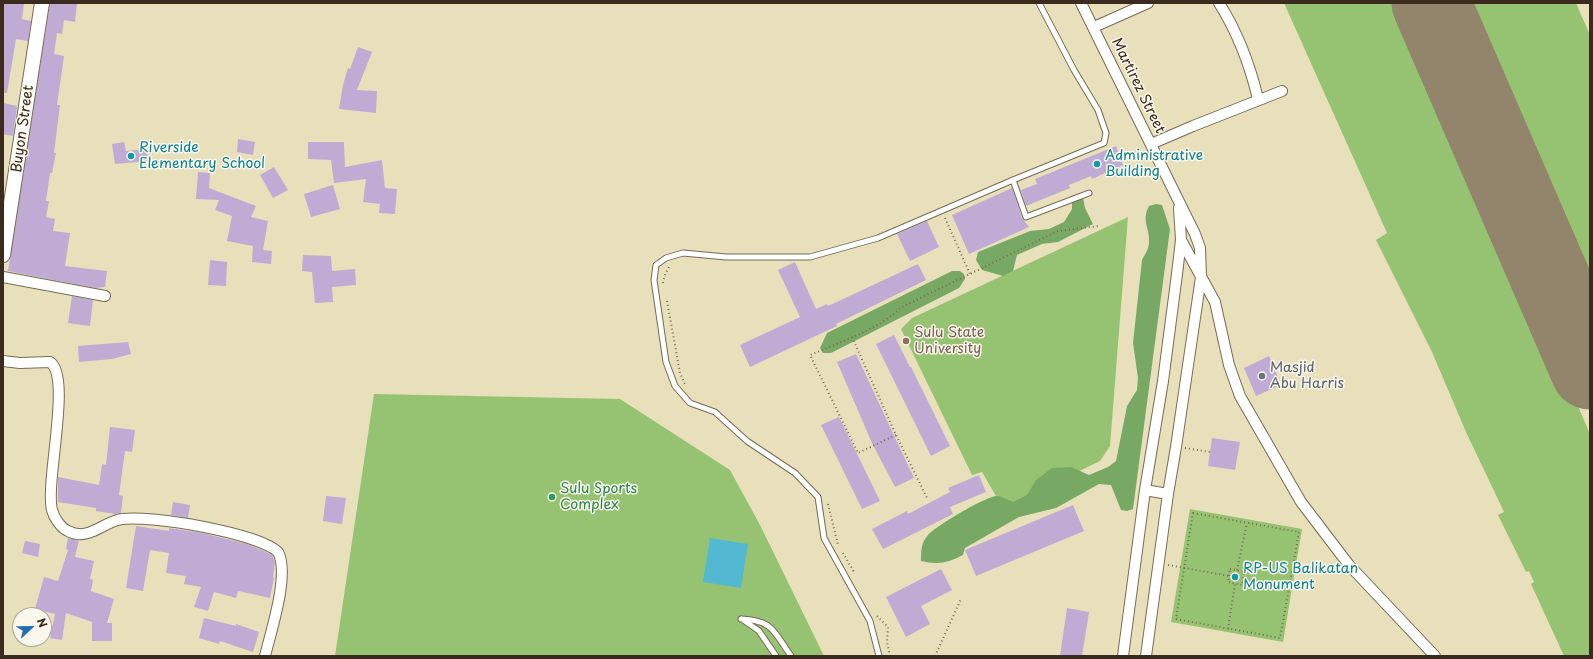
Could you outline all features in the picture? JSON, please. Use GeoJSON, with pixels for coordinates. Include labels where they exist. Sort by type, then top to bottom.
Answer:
{"type":"FeatureCollection","features":[{"type":"Feature","properties":{"kind":"main road","name":"Buyon Street"},"geometry":{"type":"LineString","coordinates":[[3,255],[42,3]]}},
{"type":"Feature","properties":{"kind":"street","name":"Martirez Street"},"geometry":{"type":"LineString","coordinates":[[1081,3],[1152,144],[1179,204],[1195,234],[1200,248],[1201,277],[1168,494],[1146,656]]}},
{"type":"Feature","properties":{"kind":"street"},"geometry":{"type":"LineString","coordinates":[[1094,27],[1148,3]]}},
{"type":"Feature","properties":{"kind":"street"},"geometry":{"type":"LineString","coordinates":[[1220,3],[1236,34],[1248,63],[1258,99]]}},
{"type":"Feature","properties":{"kind":"street"},"geometry":{"type":"LineString","coordinates":[[1152,144],[1258,99],[1282,91]]}},
{"type":"Feature","properties":{"kind":"street"},"geometry":{"type":"LineString","coordinates":[[1123,656],[1145,490],[1163,381],[1180,240],[1179,204]]}},
{"type":"Feature","properties":{"kind":"street"},"geometry":{"type":"LineString","coordinates":[[1180,240],[1215,302],[1228,365],[1240,396],[1301,502],[1348,565],[1435,656]]}},
{"type":"Feature","properties":{"kind":"street"},"geometry":{"type":"LineString","coordinates":[[3,277],[105,296]]}},
{"type":"Feature","properties":{"kind":"street"},"geometry":{"type":"LineString","coordinates":[[3,361],[20,363],[50,362],[54,364],[57,372],[58,415],[51,493],[52,510],[58,522],[68,532],[85,534],[100,530],[122,519],[152,521],[219,530],[257,540],[278,552],[282,564],[283,580],[265,656]]}},
{"type":"Feature","properties":{"kind":"street"},"geometry":{"type":"LineString","coordinates":[[1145,490],[1168,494]]}},
{"type":"Feature","properties":{"kind":"lane"},"geometry":{"type":"LineString","coordinates":[[879,656],[870,621],[824,538],[818,497],[795,472],[747,441],[715,412],[690,403],[675,386],[666,362],[654,280],[656,265],[666,258],[683,253],[726,257],[810,257],[878,238],[1012,180],[1104,143],[1106,134],[1098,110],[1074,70],[1039,3]]}},
{"type":"Feature","properties":{"kind":"lane"},"geometry":{"type":"LineString","coordinates":[[1012,180],[1026,217],[1089,193]]}},
{"type":"Feature","properties":{"kind":"lane"},"geometry":{"type":"LineString","coordinates":[[776,656],[759,630],[741,619],[758,620],[768,625],[791,656]]}},
{"type":"Feature","properties":{"kind":"path"},"geometry":{"type":"LineString","coordinates":[[941,210],[970,274]]}},
{"type":"Feature","properties":{"kind":"path"},"geometry":{"type":"LineString","coordinates":[[896,435],[858,453],[810,355],[852,337],[893,316],[902,307],[1058,231],[1099,226]]}},
{"type":"Feature","properties":{"kind":"path"},"geometry":{"type":"LineString","coordinates":[[663,284],[664,275],[668,267],[672,265]]}},
{"type":"Feature","properties":{"kind":"path"},"geometry":{"type":"LineString","coordinates":[[666,299],[680,373],[686,386]]}},
{"type":"Feature","properties":{"kind":"path"},"geometry":{"type":"LineString","coordinates":[[852,337],[896,435],[928,500]]}},
{"type":"Feature","properties":{"kind":"path"},"geometry":{"type":"LineString","coordinates":[[1176,447],[1210,452]]}},
{"type":"Feature","properties":{"kind":"path"},"geometry":{"type":"LineString","coordinates":[[826,498],[831,511],[838,547]]}},
{"type":"Feature","properties":{"kind":"path"},"geometry":{"type":"LineString","coordinates":[[1194,513],[1247,522],[1298,532],[1280,638],[1176,619],[1194,513]]}},
{"type":"Feature","properties":{"kind":"path"},"geometry":{"type":"LineString","coordinates":[[1238,571],[1247,522]]}},
{"type":"Feature","properties":{"kind":"path"},"geometry":{"type":"LineString","coordinates":[[842,553],[857,579]]}},
{"type":"Feature","properties":{"kind":"path"},"geometry":{"type":"LineString","coordinates":[[1159,565],[1184,567],[1229,576]]}},
{"type":"Feature","properties":{"kind":"path"},"geometry":{"type":"LineString","coordinates":[[1230,569],[1244,572],[1242,585],[1228,582],[1229,576],[1230,569]]}},
{"type":"Feature","properties":{"kind":"path"},"geometry":{"type":"LineString","coordinates":[[1243,578],[1289,587]]}},
{"type":"Feature","properties":{"kind":"path"},"geometry":{"type":"LineString","coordinates":[[1228,629],[1235,584]]}},
{"type":"Feature","properties":{"kind":"path"},"geometry":{"type":"LineString","coordinates":[[935,656],[962,599]]}},
{"type":"Feature","properties":{"kind":"path"},"geometry":{"type":"LineString","coordinates":[[875,614],[888,627],[887,642],[890,656]]}},
{"type":"Feature","properties":{"kind":"green space"},"geometry":{"type":"Polygon","coordinates":[[[1284,3],[1404,3],[1590,434],[1590,656],[1564,656],[1531,584],[1534,582],[1529,571],[1526,572],[1498,515],[1504,512],[1466,432],[1432,352],[1376,240],[1387,233],[1284,3]]]}},
{"type":"Feature","properties":{"kind":"green space"},"geometry":{"type":"Polygon","coordinates":[[[1462,3],[1576,3],[1590,35],[1590,299],[1462,3]]]}},
{"type":"Feature","properties":{"kind":"green space"},"geometry":{"type":"Polygon","coordinates":[[[1082,193],[1085,208],[1093,224],[1058,242],[1042,244],[1017,255],[1013,271],[1003,276],[982,270],[976,260],[978,252],[1030,231],[1049,229],[1064,222],[1072,209],[1072,198],[1082,193]]]}},
{"type":"Feature","properties":{"kind":"green space"},"geometry":{"type":"Polygon","coordinates":[[[1156,204],[1162,205],[1170,229],[1133,509],[1127,511],[1121,510],[1111,485],[1099,484],[1056,508],[1019,517],[965,548],[963,555],[958,558],[938,563],[921,561],[921,550],[928,535],[940,525],[973,505],[998,496],[1013,502],[1027,495],[1036,480],[1052,468],[1071,467],[1089,475],[1108,467],[1116,461],[1127,406],[1137,390],[1138,378],[1133,343],[1142,260],[1149,245],[1146,216],[1149,206],[1156,204]]]}},
{"type":"Feature","properties":{"kind":"green space"},"geometry":{"type":"Polygon","coordinates":[[[1128,217],[1110,446],[1100,461],[1003,508],[982,472],[972,475],[901,329],[912,318],[1128,217]]]}},
{"type":"Feature","properties":{"kind":"green space"},"geometry":{"type":"Polygon","coordinates":[[[952,271],[960,271],[964,274],[965,279],[959,288],[831,353],[823,353],[820,348],[827,333],[952,271]]]}},
{"type":"Feature","properties":{"kind":"green space","name":"Sulu Sports Complex"},"geometry":{"type":"Polygon","coordinates":[[[374,394],[620,399],[730,470],[760,525],[824,656],[335,656],[374,394]]]}},
{"type":"Feature","properties":{"kind":"green space"},"geometry":{"type":"Polygon","coordinates":[[[1190,509],[1302,529],[1283,642],[1171,622],[1190,509]]]}},
{"type":"Feature","properties":{"kind":"water"},"geometry":{"type":"Polygon","coordinates":[[[710,538],[748,544],[741,588],[703,582],[710,538]]]}},
{"type":"Feature","properties":{"kind":"building"},"geometry":{"type":"Polygon","coordinates":[[[3,3],[24,3],[22,19],[31,21],[28,41],[16,39],[7,93],[3,93],[3,3]]]}},
{"type":"Feature","properties":{"kind":"building"},"geometry":{"type":"Polygon","coordinates":[[[50,3],[77,3],[75,22],[64,20],[62,34],[57,33],[54,54],[64,56],[57,105],[60,105],[54,153],[56,153],[52,173],[50,173],[46,201],[49,201],[46,217],[55,219],[53,231],[70,233],[65,266],[107,271],[105,287],[95,288],[8,271],[50,3]]]}},
{"type":"Feature","properties":{"kind":"building"},"geometry":{"type":"Polygon","coordinates":[[[358,47],[372,52],[357,90],[377,91],[376,113],[339,109],[343,85],[348,68],[350,69],[358,47]]]}},
{"type":"Feature","properties":{"kind":"building"},"geometry":{"type":"Polygon","coordinates":[[[3,103],[17,106],[13,136],[3,134],[3,103]]]}},
{"type":"Feature","properties":{"kind":"building"},"geometry":{"type":"Polygon","coordinates":[[[238,139],[255,142],[253,155],[237,152],[238,139]]]}},
{"type":"Feature","properties":{"kind":"building","name":"Riverside Elementary School"},"geometry":{"type":"Polygon","coordinates":[[[124,142],[126,151],[147,149],[148,161],[115,164],[112,144],[124,142]]]}},
{"type":"Feature","properties":{"kind":"building"},"geometry":{"type":"Polygon","coordinates":[[[308,142],[344,142],[345,167],[382,160],[385,188],[397,189],[395,214],[379,213],[380,204],[363,202],[366,179],[334,183],[331,160],[308,159],[308,142]]]}},
{"type":"Feature","properties":{"kind":"building"},"geometry":{"type":"Polygon","coordinates":[[[1116,146],[1123,165],[1092,179],[1091,176],[1069,185],[1070,188],[1026,206],[1021,190],[1037,184],[1035,179],[1116,146]]]}},
{"type":"Feature","properties":{"kind":"building"},"geometry":{"type":"Polygon","coordinates":[[[274,167],[288,190],[273,198],[260,175],[274,167]]]}},
{"type":"Feature","properties":{"kind":"building"},"geometry":{"type":"Polygon","coordinates":[[[198,172],[210,173],[209,188],[256,206],[251,217],[268,221],[263,250],[272,251],[271,264],[252,262],[253,246],[227,241],[232,216],[215,210],[219,200],[196,199],[198,172]]]}},
{"type":"Feature","properties":{"kind":"building"},"geometry":{"type":"Polygon","coordinates":[[[333,185],[340,209],[311,217],[304,194],[333,185]]]}},
{"type":"Feature","properties":{"kind":"building"},"geometry":{"type":"Polygon","coordinates":[[[1012,188],[1022,218],[1029,227],[969,254],[952,215],[1012,188]]]}},
{"type":"Feature","properties":{"kind":"building"},"geometry":{"type":"Polygon","coordinates":[[[927,221],[939,247],[910,261],[897,234],[927,221]]]}},
{"type":"Feature","properties":{"kind":"building"},"geometry":{"type":"Polygon","coordinates":[[[303,255],[331,256],[332,271],[355,269],[356,285],[332,287],[333,302],[315,303],[312,272],[302,271],[303,255]]]}},
{"type":"Feature","properties":{"kind":"building"},"geometry":{"type":"Polygon","coordinates":[[[210,260],[227,262],[226,286],[208,285],[210,260]]]}},
{"type":"Feature","properties":{"kind":"building"},"geometry":{"type":"Polygon","coordinates":[[[795,262],[816,309],[827,304],[828,306],[918,264],[926,280],[836,324],[837,326],[750,367],[740,345],[800,317],[778,270],[795,262]]]}},
{"type":"Feature","properties":{"kind":"building"},"geometry":{"type":"Polygon","coordinates":[[[72,296],[93,300],[90,326],[68,323],[72,296]]]}},
{"type":"Feature","properties":{"kind":"building"},"geometry":{"type":"Polygon","coordinates":[[[894,335],[950,446],[931,456],[876,344],[894,335]]]}},
{"type":"Feature","properties":{"kind":"building"},"geometry":{"type":"Polygon","coordinates":[[[128,342],[131,354],[112,359],[79,362],[78,346],[128,342]]]}},
{"type":"Feature","properties":{"kind":"building"},"geometry":{"type":"Polygon","coordinates":[[[856,354],[914,478],[895,487],[872,443],[837,362],[856,354]]]}},
{"type":"Feature","properties":{"kind":"building","name":"Masjid Abu Harris"},"geometry":{"type":"Polygon","coordinates":[[[1269,356],[1281,385],[1256,396],[1244,368],[1269,356]]]}},
{"type":"Feature","properties":{"kind":"building"},"geometry":{"type":"Polygon","coordinates":[[[839,417],[880,501],[862,509],[821,425],[839,417]]]}},
{"type":"Feature","properties":{"kind":"building"},"geometry":{"type":"Polygon","coordinates":[[[110,427],[135,430],[132,452],[125,451],[119,495],[123,496],[121,513],[115,514],[96,511],[96,508],[58,502],[58,477],[99,485],[102,464],[106,465],[110,427]]]}},
{"type":"Feature","properties":{"kind":"building"},"geometry":{"type":"Polygon","coordinates":[[[1212,438],[1240,442],[1235,470],[1208,466],[1212,438]]]}},
{"type":"Feature","properties":{"kind":"building"},"geometry":{"type":"Polygon","coordinates":[[[979,475],[986,492],[950,507],[953,514],[883,549],[872,529],[907,511],[908,514],[950,492],[948,488],[979,475]]]}},
{"type":"Feature","properties":{"kind":"building"},"geometry":{"type":"Polygon","coordinates":[[[326,496],[346,498],[342,524],[323,521],[326,496]]]}},
{"type":"Feature","properties":{"kind":"building"},"geometry":{"type":"Polygon","coordinates":[[[173,502],[190,505],[188,518],[171,515],[173,502]]]}},
{"type":"Feature","properties":{"kind":"building"},"geometry":{"type":"Polygon","coordinates":[[[1073,505],[1084,531],[976,576],[965,550],[1073,505]]]}},
{"type":"Feature","properties":{"kind":"building"},"geometry":{"type":"Polygon","coordinates":[[[136,526],[169,531],[169,528],[202,533],[247,544],[264,551],[273,556],[275,563],[270,598],[238,591],[236,598],[214,592],[208,611],[194,607],[201,587],[184,584],[186,576],[166,573],[169,553],[150,550],[143,591],[126,588],[136,526]]]}},
{"type":"Feature","properties":{"kind":"building"},"geometry":{"type":"Polygon","coordinates":[[[68,538],[79,540],[75,557],[94,561],[90,579],[93,580],[91,591],[114,599],[107,623],[112,623],[112,641],[92,641],[92,622],[66,613],[62,640],[52,638],[52,628],[55,614],[52,613],[52,607],[36,607],[44,577],[58,581],[68,550],[66,549],[68,538]]]}},
{"type":"Feature","properties":{"kind":"building"},"geometry":{"type":"Polygon","coordinates":[[[25,541],[40,544],[38,557],[22,553],[25,541]]]}},
{"type":"Feature","properties":{"kind":"building"},"geometry":{"type":"Polygon","coordinates":[[[941,569],[952,590],[921,606],[930,624],[906,637],[886,597],[941,569]]]}},
{"type":"Feature","properties":{"kind":"building"},"geometry":{"type":"Polygon","coordinates":[[[1067,608],[1089,612],[1082,656],[1060,656],[1067,608]]]}},
{"type":"Feature","properties":{"kind":"building"},"geometry":{"type":"Polygon","coordinates":[[[204,618],[236,626],[236,624],[259,632],[253,652],[220,641],[219,644],[199,638],[204,618]]]}},
{"type":"Feature","properties":{"kind":"runway"},"geometry":{"type":"LineString","coordinates":[[1431,3],[1590,370]]}},
{"type":"Feature","properties":{"kind":"place","name":"Riverside Elementary School"},"geometry":{"type":"Point","coordinates":[131,156]}},
{"type":"Feature","properties":{"kind":"place","name":"Administrative Building"},"geometry":{"type":"Point","coordinates":[1097,164]}},
{"type":"Feature","properties":{"kind":"place","name":"Sulu State University"},"geometry":{"type":"Point","coordinates":[906,341]}},
{"type":"Feature","properties":{"kind":"place","name":"Masjid Abu Harris"},"geometry":{"type":"Point","coordinates":[1262,376]}},
{"type":"Feature","properties":{"kind":"place","name":"Sulu Sports Complex"},"geometry":{"type":"Point","coordinates":[552,497]}},
{"type":"Feature","properties":{"kind":"place","name":"RP-US Balikatan Monument"},"geometry":{"type":"Point","coordinates":[1235,577]}}]}
